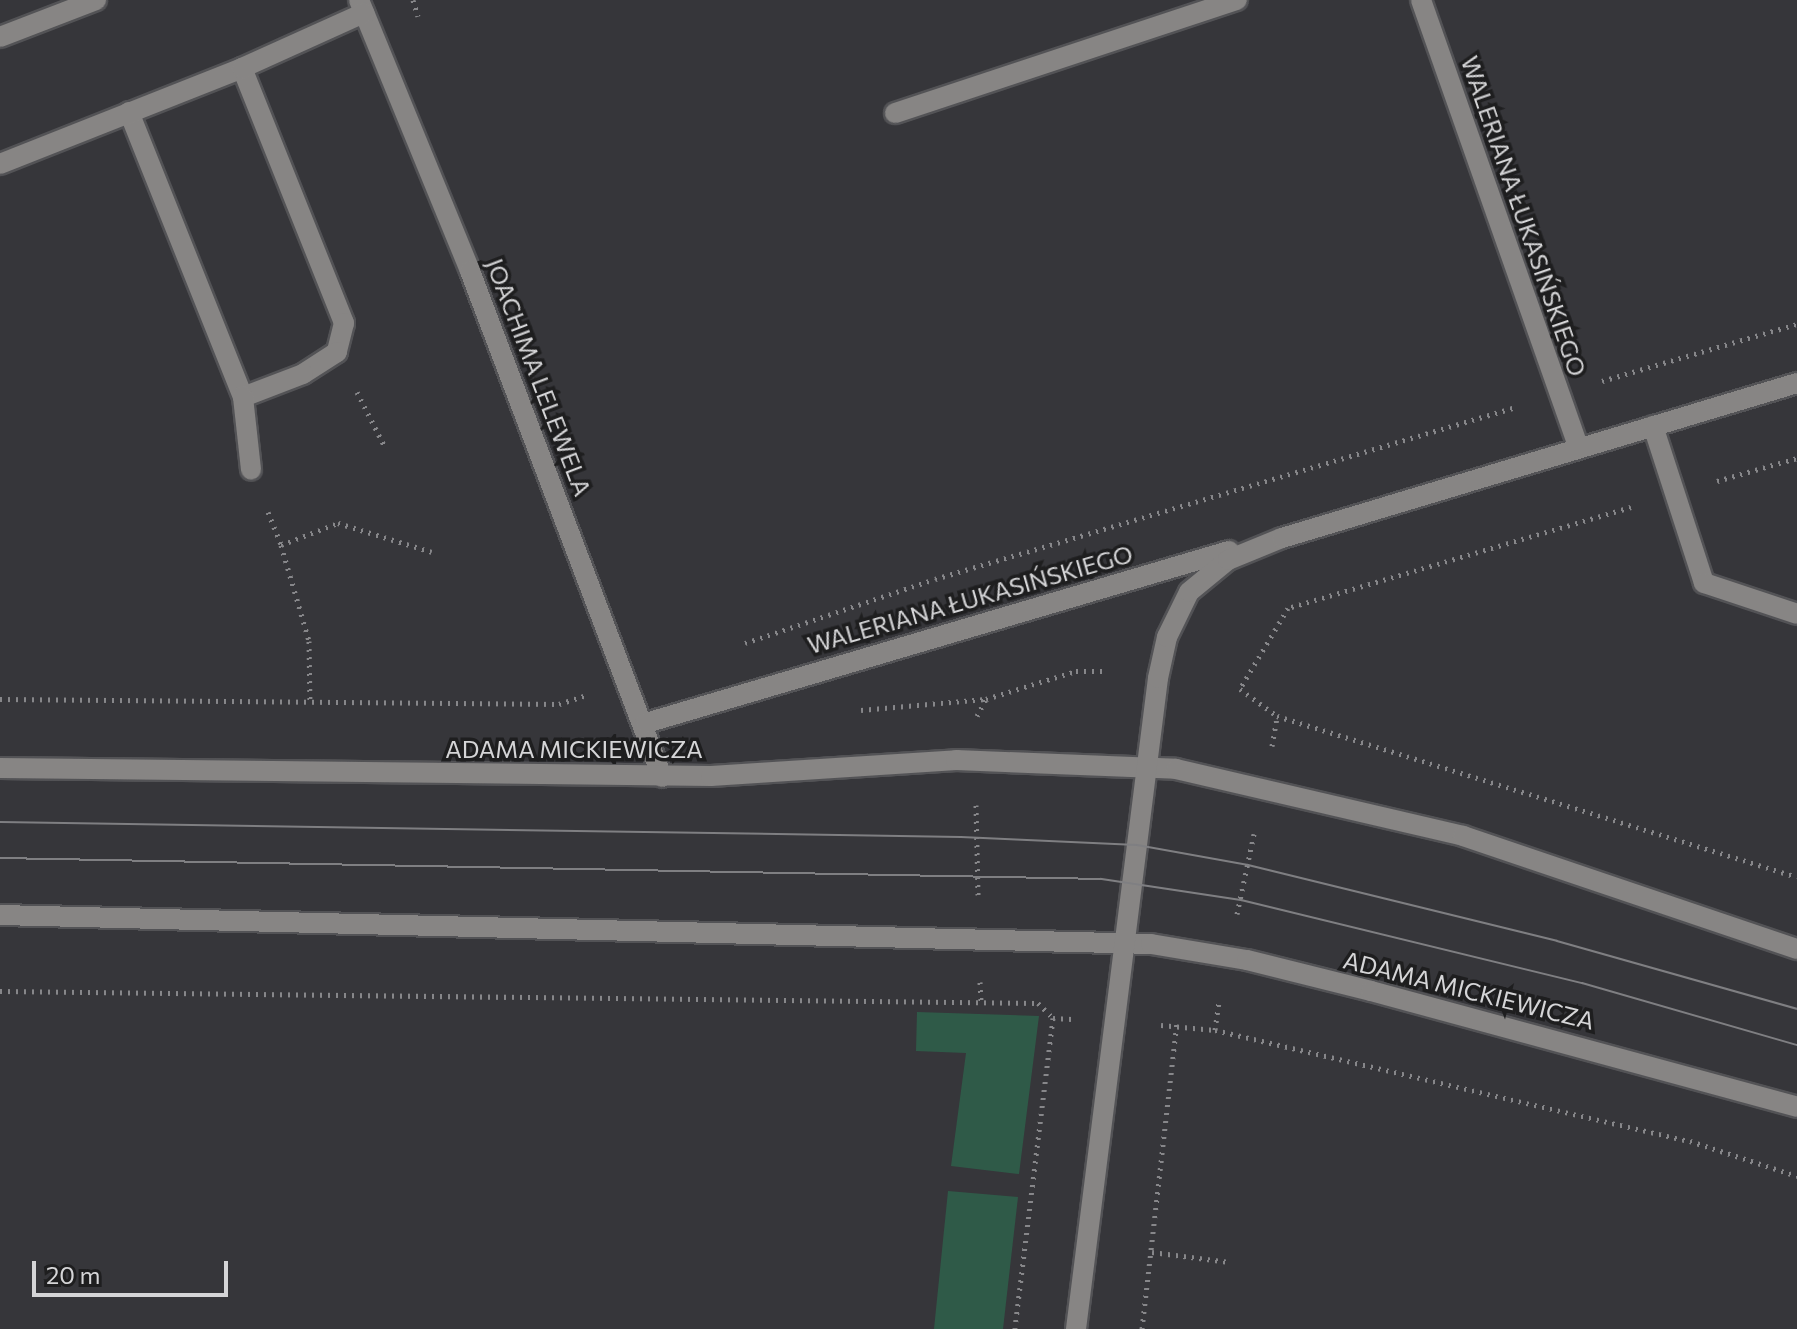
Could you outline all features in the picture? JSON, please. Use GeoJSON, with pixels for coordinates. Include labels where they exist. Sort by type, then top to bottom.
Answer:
{"type":"FeatureCollection","features":[{"type":"Feature","properties":{"kind":"street"},"geometry":{"type":"LineString","coordinates":[[0,37],[96,0]]}},
{"type":"Feature","properties":{"kind":"street"},"geometry":{"type":"LineString","coordinates":[[895,113],[1237,0]]}},
{"type":"Feature","properties":{"kind":"street","name":"WALERIANA ŁUKASIŃSKIEGO"},"geometry":{"type":"LineString","coordinates":[[1421,0],[1579,448]]}},
{"type":"Feature","properties":{"kind":"street"},"geometry":{"type":"LineString","coordinates":[[0,164],[242,68],[361,7]]}},
{"type":"Feature","properties":{"kind":"street","name":"JOACHIMA LELEWELA"},"geometry":{"type":"LineString","coordinates":[[361,7],[646,723],[662,777]]}},
{"type":"Feature","properties":{"kind":"street"},"geometry":{"type":"LineString","coordinates":[[242,68],[344,323],[337,352],[303,374],[243,397]]}},
{"type":"Feature","properties":{"kind":"street"},"geometry":{"type":"LineString","coordinates":[[129,112],[243,397],[251,470]]}},
{"type":"Feature","properties":{"kind":"street","name":"WALERIANA ŁUKASIŃSKIEGO"},"geometry":{"type":"LineString","coordinates":[[646,723],[1797,383]]}},
{"type":"Feature","properties":{"kind":"street"},"geometry":{"type":"LineString","coordinates":[[1653,426],[1704,583],[1797,614]]}},
{"type":"Feature","properties":{"kind":"street","name":"WALERIANA ŁUKASIŃSKIEGO"},"geometry":{"type":"LineString","coordinates":[[1148,766],[1164,646],[1189,592],[1228,560],[1310,529]]}},
{"type":"Feature","properties":{"kind":"street","name":"ADAMA MICKIEWICZA"},"geometry":{"type":"LineString","coordinates":[[0,768],[662,777],[956,760],[1148,766],[1202,772],[1432,827],[1797,949]]}},
{"type":"Feature","properties":{"kind":"street"},"geometry":{"type":"LineString","coordinates":[[1076,1329],[1148,766]]}},
{"type":"Feature","properties":{"kind":"street","name":"ADAMA MICKIEWICZA"},"geometry":{"type":"LineString","coordinates":[[0,915],[1124,941],[1261,963],[1627,1057],[1797,1107]]}},
{"type":"Feature","properties":{"kind":"path"},"geometry":{"type":"LineString","coordinates":[[731,647],[935,579],[1797,324]]}},
{"type":"Feature","properties":{"kind":"path"},"geometry":{"type":"LineString","coordinates":[[337,352],[384,445]]}},
{"type":"Feature","properties":{"kind":"path"},"geometry":{"type":"LineString","coordinates":[[1797,458],[1288,608],[1240,689],[1277,716],[1797,877]]}},
{"type":"Feature","properties":{"kind":"path"},"geometry":{"type":"LineString","coordinates":[[251,470],[281,545],[309,641],[310,702]]}},
{"type":"Feature","properties":{"kind":"path"},"geometry":{"type":"LineString","coordinates":[[281,545],[338,523],[432,552]]}},
{"type":"Feature","properties":{"kind":"path"},"geometry":{"type":"LineString","coordinates":[[849,711],[986,699],[1076,671],[1107,671]]}},
{"type":"Feature","properties":{"kind":"path"},"geometry":{"type":"LineString","coordinates":[[0,699],[559,704],[593,693]]}},
{"type":"Feature","properties":{"kind":"path"},"geometry":{"type":"LineString","coordinates":[[976,717],[986,699]]}},
{"type":"Feature","properties":{"kind":"path"},"geometry":{"type":"LineString","coordinates":[[1270,759],[1277,716]]}},
{"type":"Feature","properties":{"kind":"path"},"geometry":{"type":"LineString","coordinates":[[976,800],[978,908]]}},
{"type":"Feature","properties":{"kind":"path"},"geometry":{"type":"LineString","coordinates":[[1235,927],[1256,828]]}},
{"type":"Feature","properties":{"kind":"path"},"geometry":{"type":"LineString","coordinates":[[1215,1030],[1221,986]]}},
{"type":"Feature","properties":{"kind":"path"},"geometry":{"type":"LineString","coordinates":[[0,991],[1038,1003],[1053,1018],[1015,1329]]}},
{"type":"Feature","properties":{"kind":"path"},"geometry":{"type":"LineString","coordinates":[[1142,1329],[1177,1024],[1215,1030],[1690,1141],[1797,1176]]}},
{"type":"Feature","properties":{"kind":"path"},"geometry":{"type":"LineString","coordinates":[[1152,1252],[1229,1262]]}},
{"type":"Feature","properties":{"kind":"green space"},"geometry":{"type":"Polygon","coordinates":[[[917,1012],[1039,1016],[1019,1174],[951,1166],[966,1053],[916,1051],[917,1012]]]}},
{"type":"Feature","properties":{"kind":"green space"},"geometry":{"type":"Polygon","coordinates":[[[948,1191],[1018,1197],[1003,1329],[934,1329],[948,1191]]]}},
{"type":"Feature","properties":{"kind":"tram line"},"geometry":{"type":"LineString","coordinates":[[0,822],[961,837],[1137,845],[1248,865],[1557,941],[1797,1009]]}},
{"type":"Feature","properties":{"kind":"tram line"},"geometry":{"type":"LineString","coordinates":[[0,858],[1101,879],[1241,900],[1582,983],[1797,1045]]}}]}
